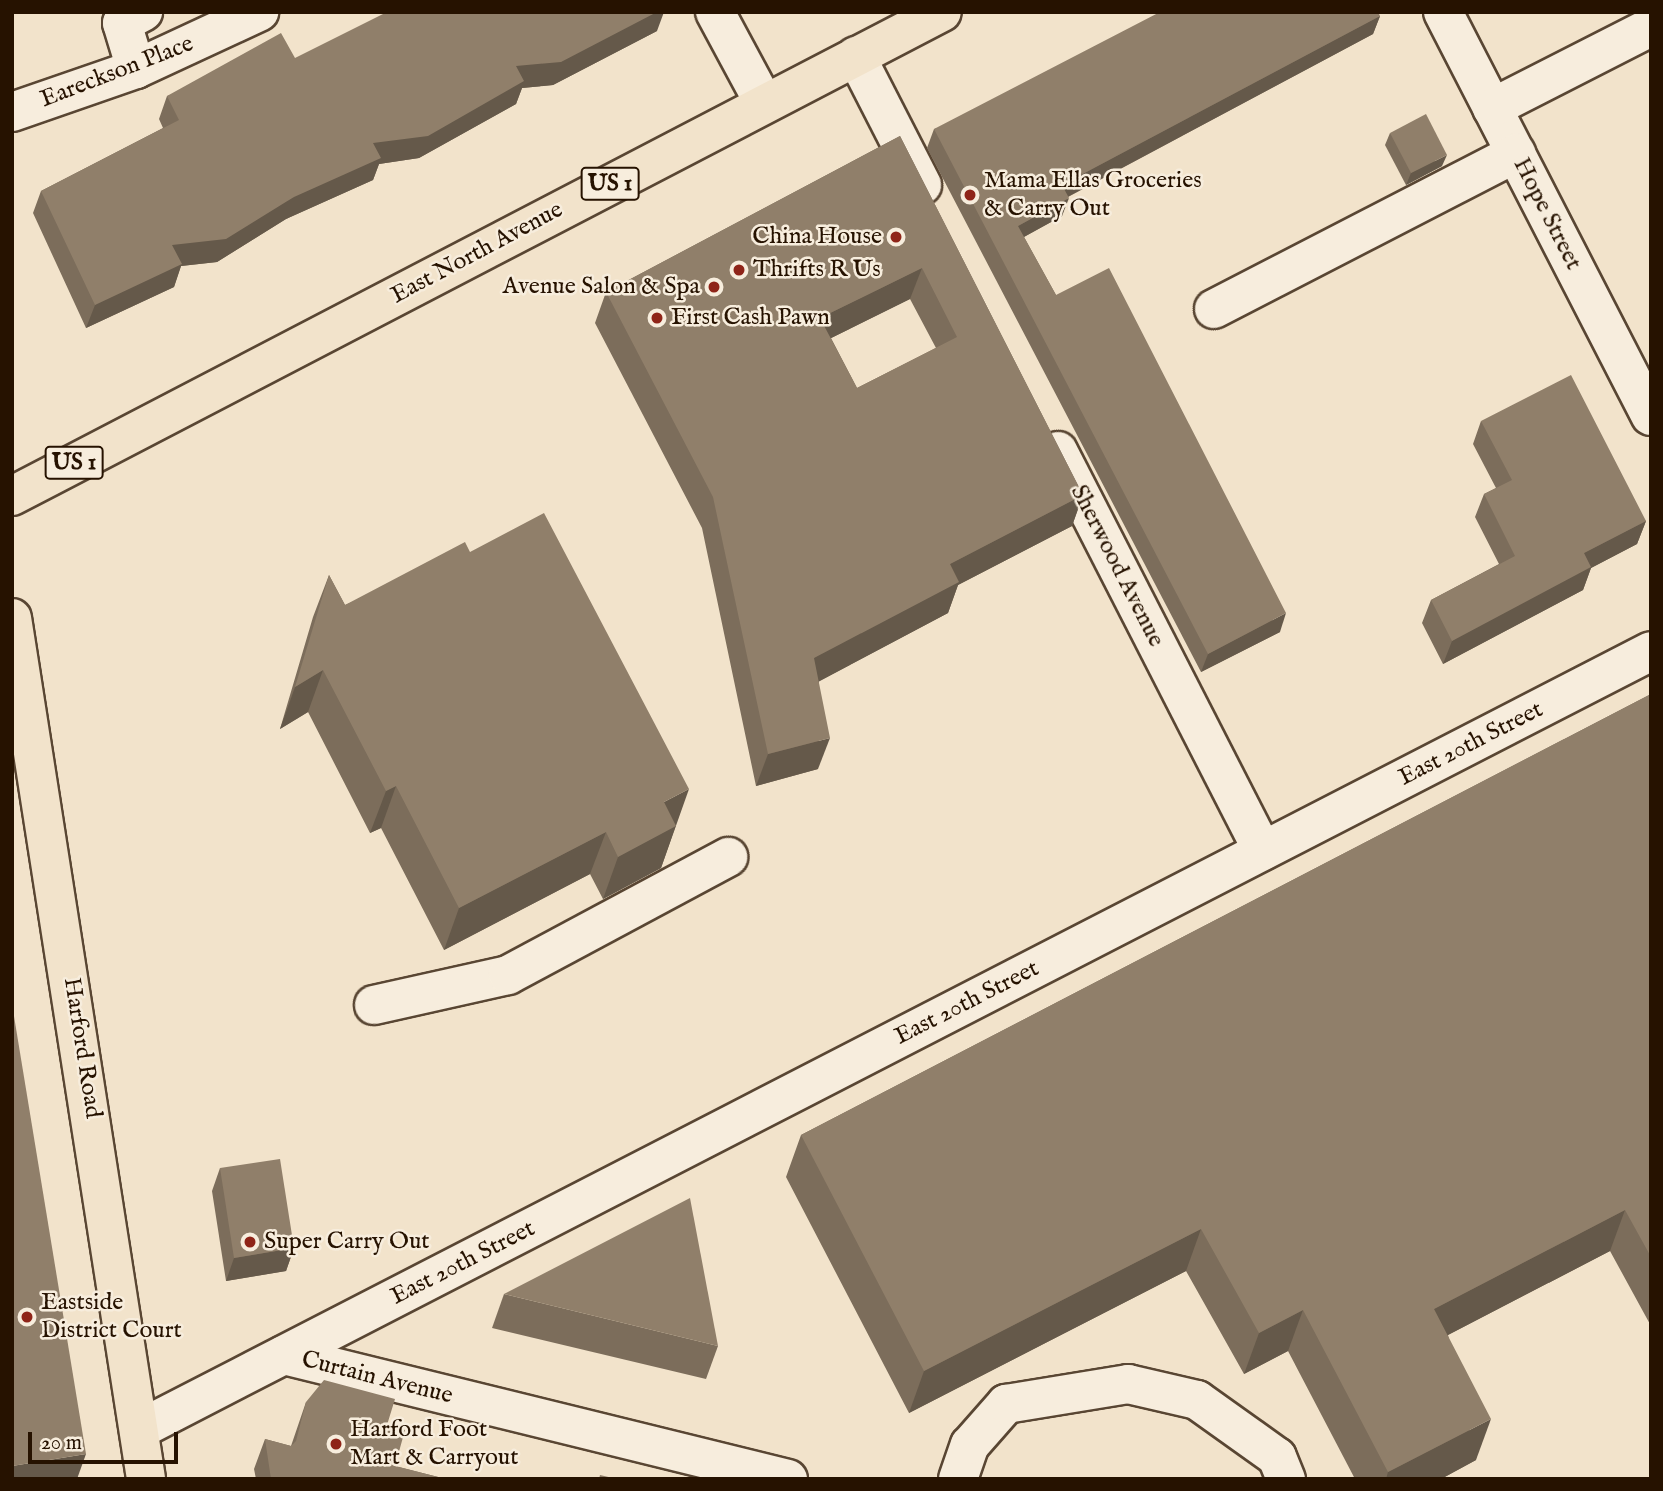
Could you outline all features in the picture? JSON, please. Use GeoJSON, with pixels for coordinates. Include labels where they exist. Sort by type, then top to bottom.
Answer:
{"type":"FeatureCollection","features":[{"type":"Feature","properties":{"kind":"main road","name":"East North Avenue"},"geometry":{"type":"LineString","coordinates":[[12,496],[942,12]]}},
{"type":"Feature","properties":{"kind":"main road","name":"Harford Road"},"geometry":{"type":"LineString","coordinates":[[12,618],[142,1428],[146,1479]]}},
{"type":"Feature","properties":{"kind":"street"},"geometry":{"type":"LineString","coordinates":[[136,69],[122,23],[143,12]]}},
{"type":"Feature","properties":{"kind":"street","name":"Eareckson Place"},"geometry":{"type":"LineString","coordinates":[[12,112],[136,69],[259,12]]}},
{"type":"Feature","properties":{"kind":"street"},"geometry":{"type":"LineString","coordinates":[[715,12],[764,103]]}},
{"type":"Feature","properties":{"kind":"street","name":"Hope Street"},"geometry":{"type":"LineString","coordinates":[[1443,12],[1651,416]]}},
{"type":"Feature","properties":{"kind":"street"},"geometry":{"type":"LineString","coordinates":[[1492,108],[1651,27]]}},
{"type":"Feature","properties":{"kind":"street"},"geometry":{"type":"LineString","coordinates":[[856,56],[941,222]]}},
{"type":"Feature","properties":{"kind":"street"},"geometry":{"type":"LineString","coordinates":[[1214,309],[1516,153]]}},
{"type":"Feature","properties":{"kind":"street","name":"Sherwood Avenue"},"geometry":{"type":"LineString","coordinates":[[1042,418],[1263,851]]}},
{"type":"Feature","properties":{"kind":"street","name":"East 20th Street"},"geometry":{"type":"LineString","coordinates":[[284,1355],[1651,651]]}},
{"type":"Feature","properties":{"kind":"street"},"geometry":{"type":"LineString","coordinates":[[374,1004],[508,975],[728,857]]}},
{"type":"Feature","properties":{"kind":"street","name":"Curtain Avenue"},"geometry":{"type":"LineString","coordinates":[[142,1428],[284,1355],[789,1479]]}},
{"type":"Feature","properties":{"kind":"street"},"geometry":{"type":"LineString","coordinates":[[958,1479],[970,1445],[1006,1404],[1128,1384],[1197,1400],[1277,1457],[1286,1479]]}},
{"type":"Feature","properties":{"kind":"building"},"geometry":{"type":"Polygon","coordinates":[[[387,12],[657,12],[561,62],[516,66],[524,81],[428,136],[373,143],[381,158],[294,197],[226,239],[172,245],[182,264],[95,305],[41,191],[179,120],[167,96],[281,33],[295,58],[387,12]]]}},
{"type":"Feature","properties":{"kind":"building"},"geometry":{"type":"Polygon","coordinates":[[[1160,12],[1378,12],[1380,16],[1062,185],[1069,198],[1018,226],[1056,295],[1109,268],[1286,613],[1208,654],[934,129],[1160,12]]]}},
{"type":"Feature","properties":{"kind":"building"},"geometry":{"type":"Polygon","coordinates":[[[1426,114],[1447,155],[1411,173],[1390,133],[1426,114]]]}},
{"type":"Feature","properties":{"kind":"building"},"geometry":{"type":"Polygon","coordinates":[[[900,136],[1083,495],[950,564],[959,582],[814,658],[830,738],[768,754],[713,497],[606,292],[900,136]],[[922,268],[820,318],[857,388],[957,337],[922,268]]]}},
{"type":"Feature","properties":{"kind":"building"},"geometry":{"type":"Polygon","coordinates":[[[1571,375],[1646,521],[1584,553],[1591,567],[1452,641],[1431,600],[1515,556],[1484,494],[1512,480],[1481,421],[1571,375]]]}},
{"type":"Feature","properties":{"kind":"building"},"geometry":{"type":"Polygon","coordinates":[[[544,513],[689,789],[664,802],[676,826],[618,857],[606,832],[459,908],[396,786],[386,791],[323,670],[295,687],[329,575],[345,605],[465,542],[470,552],[544,513]]]}},
{"type":"Feature","properties":{"kind":"building"},"geometry":{"type":"Polygon","coordinates":[[[1651,694],[1651,1257],[1625,1210],[1434,1309],[1491,1419],[1388,1472],[1303,1310],[1259,1333],[1201,1229],[924,1371],[801,1135],[1651,694]]]}},
{"type":"Feature","properties":{"kind":"building"},"geometry":{"type":"Polygon","coordinates":[[[12,1004],[86,1454],[12,1466],[12,1004]]]}},
{"type":"Feature","properties":{"kind":"building","name":"Super Carry Out"},"geometry":{"type":"Polygon","coordinates":[[[280,1159],[294,1248],[234,1258],[220,1168],[280,1159]]]}},
{"type":"Feature","properties":{"kind":"building"},"geometry":{"type":"Polygon","coordinates":[[[690,1198],[718,1346],[504,1294],[690,1198]]]}},
{"type":"Feature","properties":{"kind":"building"},"geometry":{"type":"Polygon","coordinates":[[[324,1380],[395,1399],[387,1425],[405,1430],[395,1466],[446,1479],[271,1479],[265,1439],[291,1446],[296,1441],[306,1402],[324,1380]]]}},
{"type":"Feature","properties":{"kind":"building"},"geometry":{"type":"Polygon","coordinates":[[[600,1475],[617,1479],[599,1479],[600,1475]]]}},
{"type":"Feature","properties":{"kind":"place","name":"Mama Ellas Groceries & Carry Out"},"geometry":{"type":"Point","coordinates":[970,195]}},
{"type":"Feature","properties":{"kind":"place","name":"China House"},"geometry":{"type":"Point","coordinates":[896,237]}},
{"type":"Feature","properties":{"kind":"place","name":"Thrifts R Us"},"geometry":{"type":"Point","coordinates":[739,270]}},
{"type":"Feature","properties":{"kind":"place","name":"Avenue Salon & Spa"},"geometry":{"type":"Point","coordinates":[714,287]}},
{"type":"Feature","properties":{"kind":"place","name":"First Cash Pawn"},"geometry":{"type":"Point","coordinates":[657,318]}},
{"type":"Feature","properties":{"kind":"place","name":"Super Carry Out"},"geometry":{"type":"Point","coordinates":[250,1242]}},
{"type":"Feature","properties":{"kind":"place","name":"Eastside District Court"},"geometry":{"type":"Point","coordinates":[27,1317]}},
{"type":"Feature","properties":{"kind":"place","name":"Harford Foot Mart & Carryout"},"geometry":{"type":"Point","coordinates":[336,1444]}}]}
